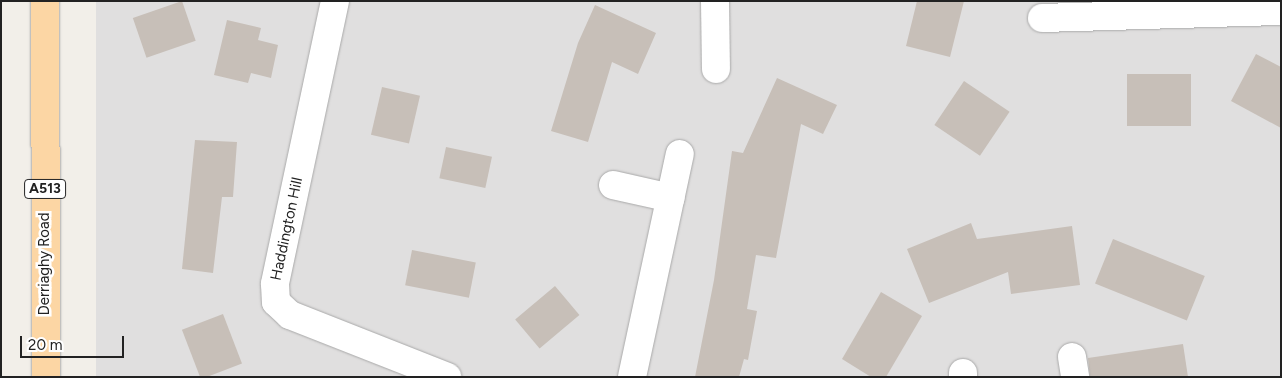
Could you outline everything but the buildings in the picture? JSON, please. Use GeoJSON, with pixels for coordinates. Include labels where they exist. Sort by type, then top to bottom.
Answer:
{"type":"FeatureCollection","features":[{"type":"Feature","properties":{"kind":"main road","name":"Derriaghy Road"},"geometry":{"type":"LineString","coordinates":[[45,1],[46,377]]}},
{"type":"Feature","properties":{"kind":"street","name":"Haddington Hill"},"geometry":{"type":"LineString","coordinates":[[335,1],[275,284],[276,302],[290,315],[447,377]]}},
{"type":"Feature","properties":{"kind":"street"},"geometry":{"type":"LineString","coordinates":[[715,1],[716,69]]}},
{"type":"Feature","properties":{"kind":"street"},"geometry":{"type":"LineString","coordinates":[[1042,18],[1281,11]]}},
{"type":"Feature","properties":{"kind":"street"},"geometry":{"type":"LineString","coordinates":[[632,377],[680,154]]}},
{"type":"Feature","properties":{"kind":"street"},"geometry":{"type":"LineString","coordinates":[[613,186],[671,198]]}},
{"type":"Feature","properties":{"kind":"shaded area"},"geometry":{"type":"Polygon","coordinates":[[[96,1],[1281,1],[1281,377],[96,377],[96,1]]]}}]}
